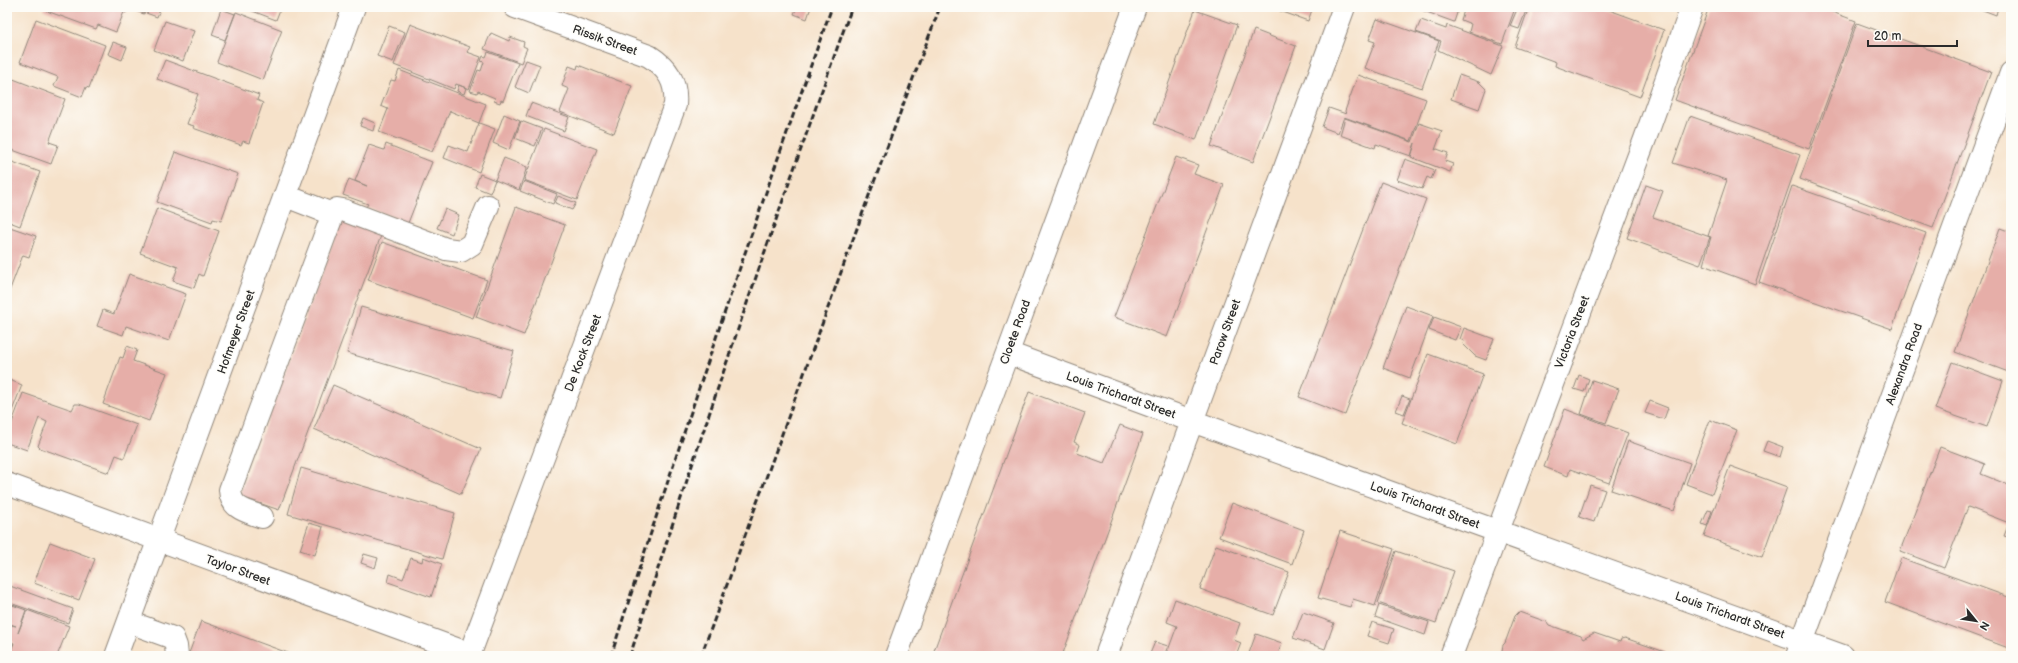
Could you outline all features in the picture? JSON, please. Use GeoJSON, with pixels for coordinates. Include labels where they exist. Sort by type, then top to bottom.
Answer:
{"type":"FeatureCollection","features":[{"type":"Feature","properties":{"kind":"street","name":"Hofmeyer Street"},"geometry":{"type":"LineString","coordinates":[[116,656],[286,196],[354,7]]}},
{"type":"Feature","properties":{"kind":"street","name":"Rissik Street"},"geometry":{"type":"LineString","coordinates":[[515,7],[649,56]]}},
{"type":"Feature","properties":{"kind":"street","name":"Cloete Road"},"geometry":{"type":"LineString","coordinates":[[896,656],[1135,7]]}},
{"type":"Feature","properties":{"kind":"street","name":"Parow Street"},"geometry":{"type":"LineString","coordinates":[[1106,656],[1344,7]]}},
{"type":"Feature","properties":{"kind":"street","name":"Victoria Street"},"geometry":{"type":"LineString","coordinates":[[1451,656],[1496,531],[1645,139],[1692,7]]}},
{"type":"Feature","properties":{"kind":"street","name":"De Kock Street"},"geometry":{"type":"LineString","coordinates":[[470,655],[672,118],[676,93],[673,81],[664,67],[649,56]]}},
{"type":"Feature","properties":{"kind":"street","name":"Alexandra Road"},"geometry":{"type":"LineString","coordinates":[[1799,649],[2011,73]]}},
{"type":"Feature","properties":{"kind":"street"},"geometry":{"type":"LineString","coordinates":[[286,196],[332,214]]}},
{"type":"Feature","properties":{"kind":"street"},"geometry":{"type":"LineString","coordinates":[[262,517],[235,506],[231,500],[230,490],[332,214],[337,209],[343,210],[446,249],[461,251],[472,244],[488,206]]}},
{"type":"Feature","properties":{"kind":"street","name":"Louis Trichardt Street"},"geometry":{"type":"LineString","coordinates":[[1008,352],[1192,421],[1496,531],[1799,649],[1843,656]]}},
{"type":"Feature","properties":{"kind":"street","name":"Taylor Street"},"geometry":{"type":"LineString","coordinates":[[7,484],[470,655]]}},
{"type":"Feature","properties":{"kind":"street"},"geometry":{"type":"LineString","coordinates":[[129,622],[173,638],[177,656]]}},
{"type":"Feature","properties":{"kind":"building"},"geometry":{"type":"Polygon","coordinates":[[[45,7],[147,7],[144,14],[127,8],[116,32],[98,25],[96,29],[44,10],[45,7]]]}},
{"type":"Feature","properties":{"kind":"building"},"geometry":{"type":"Polygon","coordinates":[[[148,7],[161,7],[157,17],[146,13],[148,7]]]}},
{"type":"Feature","properties":{"kind":"building"},"geometry":{"type":"Polygon","coordinates":[[[242,7],[281,7],[276,20],[242,7]]]}},
{"type":"Feature","properties":{"kind":"building"},"geometry":{"type":"Polygon","coordinates":[[[797,7],[811,7],[807,19],[794,14],[797,7]]]}},
{"type":"Feature","properties":{"kind":"building"},"geometry":{"type":"Polygon","coordinates":[[[1269,7],[1313,7],[1308,21],[1269,7]]]}},
{"type":"Feature","properties":{"kind":"building"},"geometry":{"type":"Polygon","coordinates":[[[1413,7],[1459,7],[1454,22],[1413,7]]]}},
{"type":"Feature","properties":{"kind":"building"},"geometry":{"type":"Polygon","coordinates":[[[1465,7],[1502,7],[1514,11],[1502,44],[1469,32],[1471,24],[1461,20],[1465,7]]]}},
{"type":"Feature","properties":{"kind":"building"},"geometry":{"type":"Polygon","coordinates":[[[1505,7],[1515,7],[1514,10],[1505,7]]]}},
{"type":"Feature","properties":{"kind":"building"},"geometry":{"type":"Polygon","coordinates":[[[1518,7],[1527,8],[1519,29],[1510,26],[1518,7]]]}},
{"type":"Feature","properties":{"kind":"building"},"geometry":{"type":"Polygon","coordinates":[[[1529,7],[1601,7],[1664,30],[1640,97],[1555,66],[1556,62],[1515,47],[1529,7]]]}},
{"type":"Feature","properties":{"kind":"building"},"geometry":{"type":"Polygon","coordinates":[[[1709,7],[1819,7],[1856,21],[1809,149],[1675,100],[1709,7]]]}},
{"type":"Feature","properties":{"kind":"building"},"geometry":{"type":"Polygon","coordinates":[[[1975,7],[1998,7],[1996,15],[1975,7]]]}},
{"type":"Feature","properties":{"kind":"building"},"geometry":{"type":"Polygon","coordinates":[[[221,9],[235,14],[225,40],[212,35],[221,9]]]}},
{"type":"Feature","properties":{"kind":"building"},"geometry":{"type":"Polygon","coordinates":[[[1195,10],[1237,25],[1196,140],[1154,124],[1195,10]]]}},
{"type":"Feature","properties":{"kind":"building"},"geometry":{"type":"Polygon","coordinates":[[[236,12],[282,30],[263,80],[217,62],[236,12]]]}},
{"type":"Feature","properties":{"kind":"building"},"geometry":{"type":"Polygon","coordinates":[[[36,19],[105,45],[89,88],[86,87],[82,97],[54,86],[58,77],[20,62],[36,19]]]}},
{"type":"Feature","properties":{"kind":"building"},"geometry":{"type":"Polygon","coordinates":[[[1377,19],[1439,41],[1422,88],[1365,68],[1375,42],[1369,40],[1377,19]]]}},
{"type":"Feature","properties":{"kind":"building"},"geometry":{"type":"Polygon","coordinates":[[[1421,20],[1446,29],[1447,25],[1503,46],[1491,75],[1438,50],[1441,41],[1416,32],[1421,20]]]}},
{"type":"Feature","properties":{"kind":"building"},"geometry":{"type":"Polygon","coordinates":[[[165,21],[194,31],[183,61],[154,50],[165,21]]]}},
{"type":"Feature","properties":{"kind":"building"},"geometry":{"type":"Polygon","coordinates":[[[1857,23],[1991,72],[1933,228],[1800,179],[1857,23]]]}},
{"type":"Feature","properties":{"kind":"building"},"geometry":{"type":"Polygon","coordinates":[[[410,24],[470,47],[467,52],[481,57],[469,89],[456,84],[454,89],[394,65],[410,24]]]}},
{"type":"Feature","properties":{"kind":"building"},"geometry":{"type":"Polygon","coordinates":[[[389,26],[405,32],[393,62],[377,56],[389,26]]]}},
{"type":"Feature","properties":{"kind":"building"},"geometry":{"type":"Polygon","coordinates":[[[1254,30],[1296,46],[1253,162],[1211,146],[1254,30]]]}},
{"type":"Feature","properties":{"kind":"building"},"geometry":{"type":"Polygon","coordinates":[[[491,33],[509,41],[510,37],[524,42],[523,46],[527,48],[521,63],[484,49],[491,33]]]}},
{"type":"Feature","properties":{"kind":"building"},"geometry":{"type":"Polygon","coordinates":[[[113,42],[127,47],[122,60],[108,54],[113,42]]]}},
{"type":"Feature","properties":{"kind":"building"},"geometry":{"type":"Polygon","coordinates":[[[488,52],[518,63],[503,101],[501,100],[500,103],[494,101],[495,98],[478,91],[477,93],[470,91],[478,70],[481,71],[484,62],[481,61],[483,56],[486,57],[488,52]]]}},
{"type":"Feature","properties":{"kind":"building"},"geometry":{"type":"Polygon","coordinates":[[[165,60],[259,95],[257,100],[263,103],[249,143],[243,141],[241,145],[193,128],[194,126],[187,124],[198,94],[157,79],[165,60]]]}},
{"type":"Feature","properties":{"kind":"building"},"geometry":{"type":"Polygon","coordinates":[[[526,60],[540,65],[529,93],[515,87],[526,60]]]}},
{"type":"Feature","properties":{"kind":"building"},"geometry":{"type":"Polygon","coordinates":[[[578,65],[632,86],[614,133],[560,112],[569,89],[562,86],[569,66],[577,69],[578,65]]]}},
{"type":"Feature","properties":{"kind":"building"},"geometry":{"type":"Polygon","coordinates":[[[399,70],[486,104],[479,123],[450,111],[432,152],[379,132],[388,109],[381,106],[391,80],[395,81],[399,70]]]}},
{"type":"Feature","properties":{"kind":"building"},"geometry":{"type":"Polygon","coordinates":[[[1358,75],[1426,99],[1411,141],[1344,117],[1338,133],[1322,127],[1329,108],[1346,114],[1345,111],[1358,75]]]}},
{"type":"Feature","properties":{"kind":"building"},"geometry":{"type":"Polygon","coordinates":[[[1459,75],[1479,82],[1486,89],[1479,109],[1451,99],[1459,75]]]}},
{"type":"Feature","properties":{"kind":"building"},"geometry":{"type":"Polygon","coordinates":[[[8,77],[65,99],[49,142],[58,145],[51,164],[7,148],[8,77]]]}},
{"type":"Feature","properties":{"kind":"building"},"geometry":{"type":"Polygon","coordinates":[[[459,85],[466,88],[464,94],[457,91],[459,85]]]}},
{"type":"Feature","properties":{"kind":"building"},"geometry":{"type":"Polygon","coordinates":[[[531,103],[569,117],[564,131],[526,116],[531,103]]]}},
{"type":"Feature","properties":{"kind":"building"},"geometry":{"type":"Polygon","coordinates":[[[504,114],[520,121],[509,150],[493,143],[504,114]]]}},
{"type":"Feature","properties":{"kind":"building"},"geometry":{"type":"Polygon","coordinates":[[[1690,116],[1800,155],[1755,284],[1703,265],[1711,237],[1708,236],[1727,180],[1673,163],[1690,116]]]}},
{"type":"Feature","properties":{"kind":"building"},"geometry":{"type":"Polygon","coordinates":[[[363,118],[375,123],[373,131],[360,126],[363,118]]]}},
{"type":"Feature","properties":{"kind":"building"},"geometry":{"type":"Polygon","coordinates":[[[1345,118],[1412,142],[1419,123],[1442,131],[1435,150],[1437,149],[1448,153],[1445,161],[1453,164],[1450,172],[1411,157],[1415,143],[1411,156],[1376,144],[1375,148],[1340,135],[1345,118]]]}},
{"type":"Feature","properties":{"kind":"building"},"geometry":{"type":"Polygon","coordinates":[[[521,121],[542,129],[535,146],[515,138],[521,121]]]}},
{"type":"Feature","properties":{"kind":"building"},"geometry":{"type":"Polygon","coordinates":[[[479,123],[495,129],[479,172],[444,158],[449,145],[468,152],[479,123]]]}},
{"type":"Feature","properties":{"kind":"building"},"geometry":{"type":"Polygon","coordinates":[[[544,129],[597,149],[577,200],[524,180],[544,129]]]}},
{"type":"Feature","properties":{"kind":"building"},"geometry":{"type":"Polygon","coordinates":[[[386,144],[432,162],[408,223],[366,207],[368,204],[343,195],[349,179],[367,186],[355,181],[369,145],[384,150],[386,144]]]}},
{"type":"Feature","properties":{"kind":"building"},"geometry":{"type":"Polygon","coordinates":[[[175,152],[238,174],[221,221],[213,219],[212,222],[157,202],[175,152]]]}},
{"type":"Feature","properties":{"kind":"building"},"geometry":{"type":"Polygon","coordinates":[[[1176,157],[1198,165],[1194,174],[1224,185],[1167,337],[1114,317],[1176,157]]]}},
{"type":"Feature","properties":{"kind":"building"},"geometry":{"type":"Polygon","coordinates":[[[504,158],[527,167],[519,190],[495,180],[504,158]]]}},
{"type":"Feature","properties":{"kind":"building"},"geometry":{"type":"Polygon","coordinates":[[[1405,159],[1435,170],[1431,179],[1427,177],[1422,189],[1397,180],[1405,159]]]}},
{"type":"Feature","properties":{"kind":"building"},"geometry":{"type":"Polygon","coordinates":[[[7,160],[40,172],[20,226],[7,221],[7,160]]]}},
{"type":"Feature","properties":{"kind":"building"},"geometry":{"type":"Polygon","coordinates":[[[480,174],[495,180],[490,193],[475,187],[480,174]]]}},
{"type":"Feature","properties":{"kind":"building"},"geometry":{"type":"Polygon","coordinates":[[[524,181],[557,194],[553,204],[520,191],[524,181]]]}},
{"type":"Feature","properties":{"kind":"building"},"geometry":{"type":"Polygon","coordinates":[[[1381,182],[1426,199],[1345,415],[1299,397],[1381,182]]]}},
{"type":"Feature","properties":{"kind":"building"},"geometry":{"type":"Polygon","coordinates":[[[1646,185],[1663,191],[1653,217],[1710,237],[1700,265],[1627,238],[1646,185]]]}},
{"type":"Feature","properties":{"kind":"building"},"geometry":{"type":"Polygon","coordinates":[[[1792,186],[1926,233],[1892,329],[1759,282],[1792,186]]]}},
{"type":"Feature","properties":{"kind":"building"},"geometry":{"type":"Polygon","coordinates":[[[558,196],[576,203],[572,210],[555,203],[558,196]]]}},
{"type":"Feature","properties":{"kind":"building"},"geometry":{"type":"Polygon","coordinates":[[[516,207],[565,225],[524,335],[476,317],[516,207]]]}},
{"type":"Feature","properties":{"kind":"building"},"geometry":{"type":"Polygon","coordinates":[[[157,208],[219,231],[203,276],[199,274],[194,288],[173,281],[178,267],[140,253],[157,208]]]}},
{"type":"Feature","properties":{"kind":"building"},"geometry":{"type":"Polygon","coordinates":[[[445,209],[459,215],[452,234],[437,228],[445,209]]]}},
{"type":"Feature","properties":{"kind":"building"},"geometry":{"type":"Polygon","coordinates":[[[342,218],[382,233],[279,510],[239,496],[342,218]]]}},
{"type":"Feature","properties":{"kind":"building"},"geometry":{"type":"Polygon","coordinates":[[[7,226],[36,236],[29,257],[23,255],[7,297],[7,226]]]}},
{"type":"Feature","properties":{"kind":"building"},"geometry":{"type":"Polygon","coordinates":[[[2000,228],[2011,232],[2011,373],[1955,352],[2000,228]]]}},
{"type":"Feature","properties":{"kind":"building"},"geometry":{"type":"Polygon","coordinates":[[[382,242],[487,280],[473,318],[368,280],[382,242]]]}},
{"type":"Feature","properties":{"kind":"building"},"geometry":{"type":"Polygon","coordinates":[[[129,274],[186,294],[169,341],[126,326],[123,335],[97,326],[103,310],[114,314],[129,274]]]}},
{"type":"Feature","properties":{"kind":"building"},"geometry":{"type":"Polygon","coordinates":[[[1406,306],[1433,316],[1410,378],[1383,368],[1406,306]]]}},
{"type":"Feature","properties":{"kind":"building"},"geometry":{"type":"Polygon","coordinates":[[[361,307],[514,351],[500,398],[347,353],[361,307]]]}},
{"type":"Feature","properties":{"kind":"building"},"geometry":{"type":"Polygon","coordinates":[[[1434,317],[1461,327],[1455,340],[1429,330],[1434,317]]]}},
{"type":"Feature","properties":{"kind":"building"},"geometry":{"type":"Polygon","coordinates":[[[1464,328],[1494,339],[1486,360],[1475,356],[1463,344],[1464,341],[1460,339],[1464,328]]]}},
{"type":"Feature","properties":{"kind":"building"},"geometry":{"type":"Polygon","coordinates":[[[127,346],[137,350],[133,361],[167,373],[149,421],[103,404],[120,357],[123,358],[127,346]]]}},
{"type":"Feature","properties":{"kind":"building"},"geometry":{"type":"Polygon","coordinates":[[[1428,354],[1483,374],[1457,444],[1402,423],[1428,354]]]}},
{"type":"Feature","properties":{"kind":"building"},"geometry":{"type":"Polygon","coordinates":[[[1952,362],[2003,381],[1987,427],[1935,409],[1952,362]]]}},
{"type":"Feature","properties":{"kind":"building"},"geometry":{"type":"Polygon","coordinates":[[[1579,375],[1589,379],[1584,392],[1574,389],[1579,375]]]}},
{"type":"Feature","properties":{"kind":"building"},"geometry":{"type":"Polygon","coordinates":[[[7,379],[22,385],[7,424],[7,379]]]}},
{"type":"Feature","properties":{"kind":"building"},"geometry":{"type":"Polygon","coordinates":[[[1592,380],[1619,389],[1606,423],[1581,414],[1592,380]]]}},
{"type":"Feature","properties":{"kind":"building"},"geometry":{"type":"Polygon","coordinates":[[[333,385],[481,449],[461,494],[314,429],[333,385]]]}},
{"type":"Feature","properties":{"kind":"building"},"geometry":{"type":"Polygon","coordinates":[[[1029,392],[1085,413],[1074,442],[1080,445],[1077,453],[1104,463],[1120,425],[1143,434],[1062,656],[932,656],[1029,392]]]}},
{"type":"Feature","properties":{"kind":"building"},"geometry":{"type":"Polygon","coordinates":[[[23,393],[72,410],[75,404],[79,404],[137,425],[124,458],[116,455],[109,473],[40,448],[38,446],[47,422],[39,418],[27,450],[7,443],[7,436],[23,393]]]}},
{"type":"Feature","properties":{"kind":"building"},"geometry":{"type":"Polygon","coordinates":[[[1402,396],[1410,399],[1404,414],[1396,411],[1402,396]]]}},
{"type":"Feature","properties":{"kind":"building"},"geometry":{"type":"Polygon","coordinates":[[[1650,401],[1668,408],[1664,419],[1645,413],[1650,401]]]}},
{"type":"Feature","properties":{"kind":"building"},"geometry":{"type":"Polygon","coordinates":[[[1565,409],[1628,433],[1609,483],[1570,469],[1568,476],[1544,467],[1565,409]]]}},
{"type":"Feature","properties":{"kind":"building"},"geometry":{"type":"Polygon","coordinates":[[[1710,420],[1737,430],[1712,494],[1686,484],[1710,420]]]}},
{"type":"Feature","properties":{"kind":"building"},"geometry":{"type":"Polygon","coordinates":[[[1628,441],[1690,463],[1674,511],[1611,490],[1628,441]]]}},
{"type":"Feature","properties":{"kind":"building"},"geometry":{"type":"Polygon","coordinates":[[[1767,441],[1783,447],[1780,457],[1763,451],[1767,441]]]}},
{"type":"Feature","properties":{"kind":"building"},"geometry":{"type":"Polygon","coordinates":[[[1940,447],[1985,464],[1981,474],[2011,486],[2011,538],[2004,536],[2009,523],[1968,507],[1944,568],[1900,551],[1940,447]]]}},
{"type":"Feature","properties":{"kind":"building"},"geometry":{"type":"Polygon","coordinates":[[[1730,466],[1787,487],[1762,557],[1704,536],[1730,466]]]}},
{"type":"Feature","properties":{"kind":"building"},"geometry":{"type":"Polygon","coordinates":[[[301,468],[455,513],[442,559],[288,514],[301,468]]]}},
{"type":"Feature","properties":{"kind":"building"},"geometry":{"type":"Polygon","coordinates":[[[1590,485],[1605,490],[1594,522],[1579,517],[1590,485]]]}},
{"type":"Feature","properties":{"kind":"building"},"geometry":{"type":"Polygon","coordinates":[[[1232,503],[1304,530],[1292,564],[1219,537],[1232,503]]]}},
{"type":"Feature","properties":{"kind":"building"},"geometry":{"type":"Polygon","coordinates":[[[1708,510],[1712,511],[1707,526],[1702,524],[1708,510]]]}},
{"type":"Feature","properties":{"kind":"building"},"geometry":{"type":"Polygon","coordinates":[[[309,523],[323,527],[315,555],[300,550],[309,523]]]}},
{"type":"Feature","properties":{"kind":"building"},"geometry":{"type":"Polygon","coordinates":[[[1340,531],[1394,549],[1375,606],[1353,599],[1350,607],[1318,598],[1340,531]]]}},
{"type":"Feature","properties":{"kind":"building"},"geometry":{"type":"Polygon","coordinates":[[[50,542],[95,559],[79,600],[34,583],[50,542]]]}},
{"type":"Feature","properties":{"kind":"building"},"geometry":{"type":"Polygon","coordinates":[[[1216,545],[1289,572],[1273,615],[1200,589],[1216,545]]]}},
{"type":"Feature","properties":{"kind":"building"},"geometry":{"type":"Polygon","coordinates":[[[1396,551],[1454,571],[1436,623],[1378,603],[1396,551]]]}},
{"type":"Feature","properties":{"kind":"building"},"geometry":{"type":"Polygon","coordinates":[[[364,554],[378,558],[375,568],[361,563],[364,554]]]}},
{"type":"Feature","properties":{"kind":"building"},"geometry":{"type":"Polygon","coordinates":[[[423,557],[442,564],[431,597],[388,582],[390,574],[403,579],[411,558],[422,562],[423,557]]]}},
{"type":"Feature","properties":{"kind":"building"},"geometry":{"type":"Polygon","coordinates":[[[1901,558],[2011,598],[2011,649],[1885,602],[1901,558]]]}},
{"type":"Feature","properties":{"kind":"building"},"geometry":{"type":"Polygon","coordinates":[[[10,586],[73,609],[68,623],[7,602],[10,586]]]}},
{"type":"Feature","properties":{"kind":"building"},"geometry":{"type":"Polygon","coordinates":[[[1175,599],[1240,623],[1234,640],[1241,643],[1236,656],[1166,656],[1177,626],[1167,622],[1175,599]]]}},
{"type":"Feature","properties":{"kind":"building"},"geometry":{"type":"Polygon","coordinates":[[[7,603],[26,610],[18,633],[27,610],[69,626],[57,656],[7,656],[7,642],[13,644],[10,653],[14,643],[7,641],[7,624],[16,626],[7,623],[7,603]]]}},
{"type":"Feature","properties":{"kind":"building"},"geometry":{"type":"Polygon","coordinates":[[[1379,605],[1429,622],[1425,635],[1375,617],[1379,605]]]}},
{"type":"Feature","properties":{"kind":"building"},"geometry":{"type":"Polygon","coordinates":[[[1303,612],[1334,623],[1325,649],[1293,638],[1303,612]]]}},
{"type":"Feature","properties":{"kind":"building"},"geometry":{"type":"Polygon","coordinates":[[[1519,612],[1547,622],[1549,625],[1581,636],[1583,639],[1594,633],[1620,642],[1621,639],[1625,638],[1665,652],[1667,656],[1501,656],[1503,645],[1515,616],[1519,612]]]}},
{"type":"Feature","properties":{"kind":"building"},"geometry":{"type":"Polygon","coordinates":[[[201,621],[296,656],[188,656],[201,621]]]}},
{"type":"Feature","properties":{"kind":"building"},"geometry":{"type":"Polygon","coordinates":[[[1372,622],[1394,629],[1389,643],[1367,636],[1372,622]]]}},
{"type":"Feature","properties":{"kind":"building"},"geometry":{"type":"Polygon","coordinates":[[[1256,634],[1282,643],[1277,656],[1248,656],[1256,634]]]}},
{"type":"Feature","properties":{"kind":"building"},"geometry":{"type":"Polygon","coordinates":[[[1155,642],[1168,646],[1164,656],[1149,656],[1155,642]]]}},
{"type":"Feature","properties":{"kind":"building"},"geometry":{"type":"Polygon","coordinates":[[[1699,653],[1707,656],[1697,656],[1699,653]]]}},
{"type":"Feature","properties":{"kind":"railway"},"geometry":{"type":"LineString","coordinates":[[611,656],[718,330],[832,7]]}},
{"type":"Feature","properties":{"kind":"railway"},"geometry":{"type":"LineString","coordinates":[[630,656],[738,330],[852,7]]}},
{"type":"Feature","properties":{"kind":"railway"},"geometry":{"type":"LineString","coordinates":[[701,656],[871,190],[940,7]]}}]}
